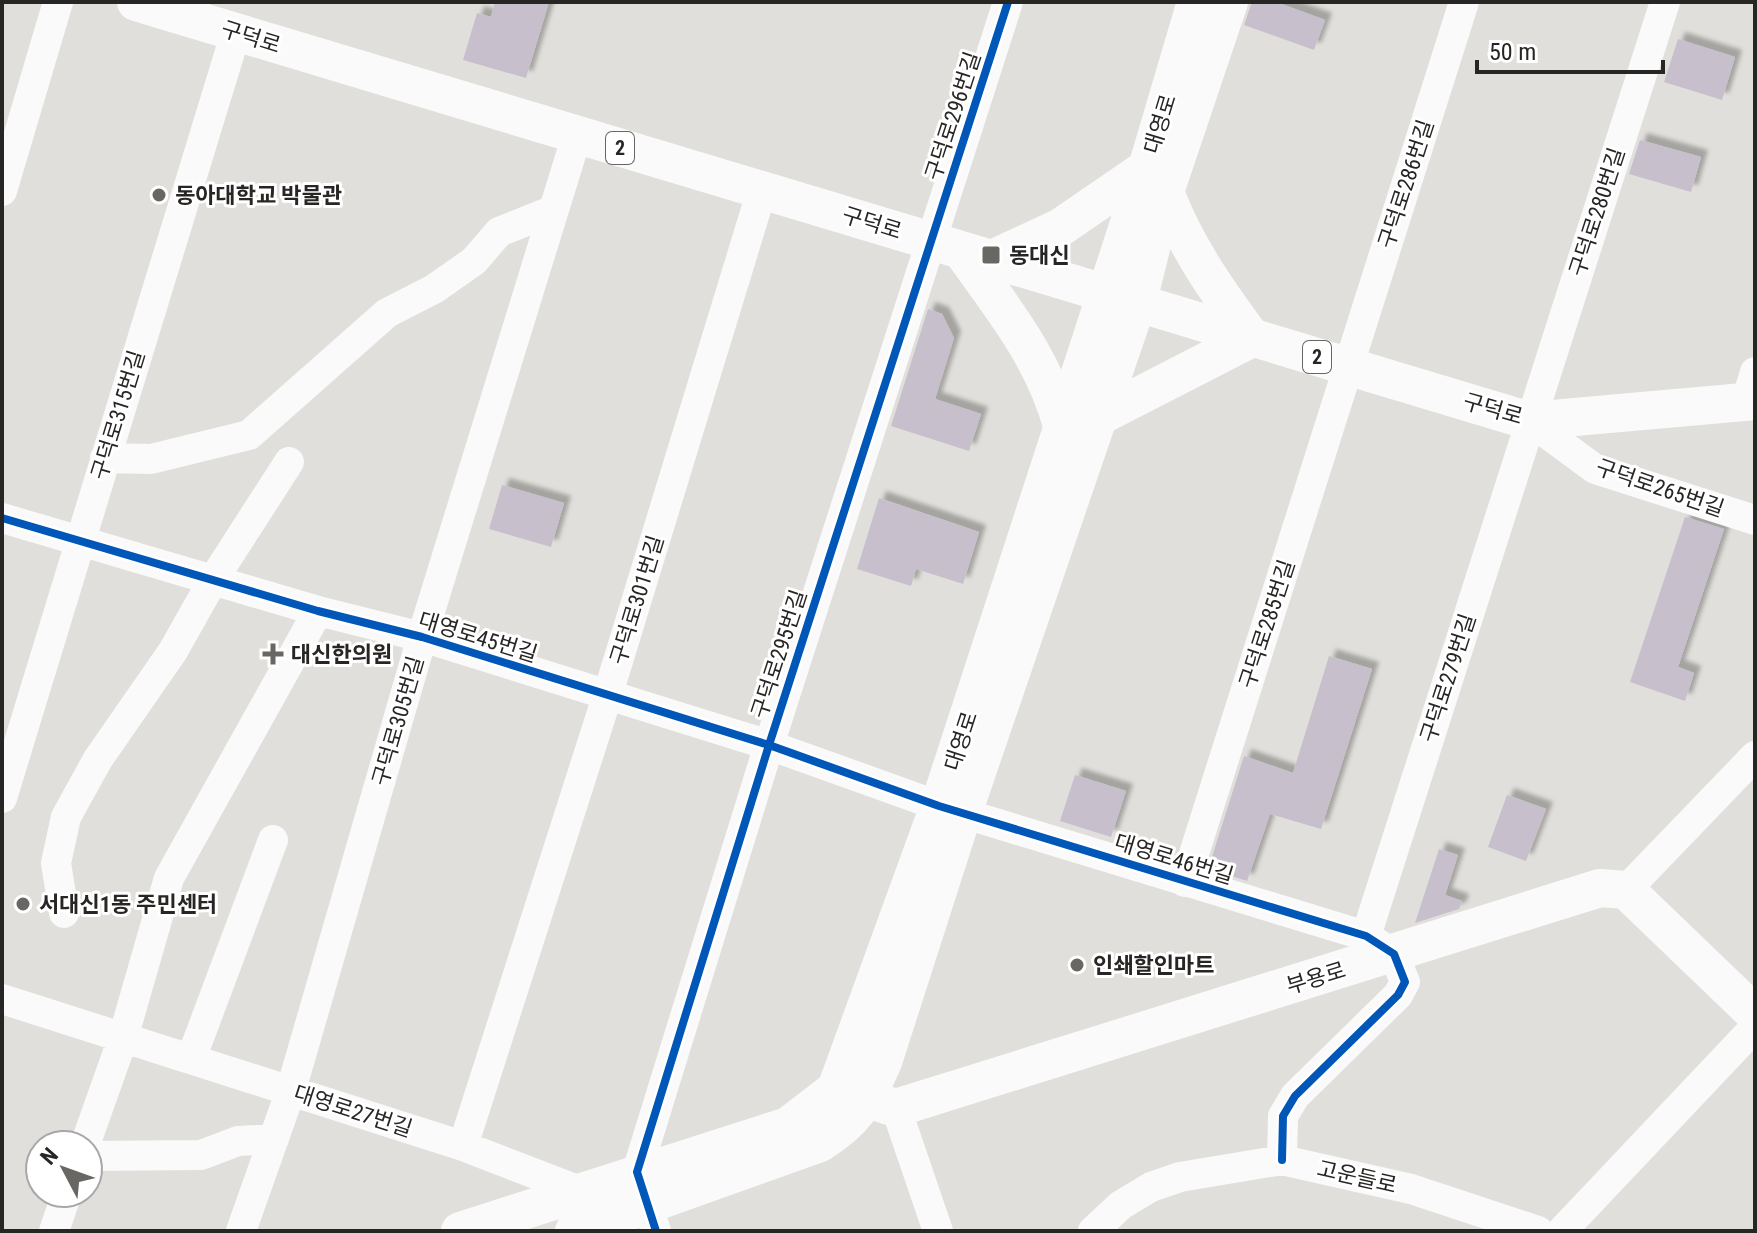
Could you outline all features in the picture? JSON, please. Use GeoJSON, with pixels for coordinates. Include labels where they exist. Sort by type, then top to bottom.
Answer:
{"type":"FeatureCollection","features":[{"type":"Feature","properties":{"kind":"main road","name":"구덕로"},"geometry":{"type":"LineString","coordinates":[[136,2],[1530,421],[1752,392]]}},
{"type":"Feature","properties":{"kind":"main road","name":"대영로"},"geometry":{"type":"LineString","coordinates":[[951,810],[1098,417],[1121,296],[1156,180],[1196,2]]}},
{"type":"Feature","properties":{"kind":"main road","name":"대영로"},"geometry":{"type":"LineString","coordinates":[[1156,180],[1229,2]]}},
{"type":"Feature","properties":{"kind":"main road"},"geometry":{"type":"LineString","coordinates":[[1063,430],[1052,394],[1030,349],[961,250],[1061,227],[1156,180],[1206,276],[1252,338],[1098,417]]}},
{"type":"Feature","properties":{"kind":"main road","name":"대영로"},"geometry":{"type":"LineString","coordinates":[[574,1231],[820,1143],[850,1124],[866,1099],[1063,430],[1121,296]]}},
{"type":"Feature","properties":{"kind":"main road","name":"부용로"},"geometry":{"type":"LineString","coordinates":[[866,1099],[1380,945],[1600,888],[1626,890]]}},
{"type":"Feature","properties":{"kind":"main road"},"geometry":{"type":"LineString","coordinates":[[1626,890],[1755,1014]]}},
{"type":"Feature","properties":{"kind":"main road","name":"대영로"},"geometry":{"type":"LineString","coordinates":[[460,1231],[580,1191],[647,1203]]}},
{"type":"Feature","properties":{"kind":"street"},"geometry":{"type":"LineString","coordinates":[[2,191],[58,2]]}},
{"type":"Feature","properties":{"kind":"street","name":"구덕로296번길"},"geometry":{"type":"LineString","coordinates":[[961,250],[1008,2]]}},
{"type":"Feature","properties":{"kind":"street","name":"구덕로286번길"},"geometry":{"type":"LineString","coordinates":[[1348,366],[1464,2]]}},
{"type":"Feature","properties":{"kind":"street","name":"구덕로280번길"},"geometry":{"type":"LineString","coordinates":[[1530,421],[1665,2]]}},
{"type":"Feature","properties":{"kind":"street","name":"구덕로315번길"},"geometry":{"type":"LineString","coordinates":[[2,798],[236,32]]}},
{"type":"Feature","properties":{"kind":"street","name":"구덕로305번길"},"geometry":{"type":"LineString","coordinates":[[241,1231],[291,1090],[422,637],[577,135]]}},
{"type":"Feature","properties":{"kind":"street","name":"구덕로301번길"},"geometry":{"type":"LineString","coordinates":[[463,1146],[607,697],[762,190]]}},
{"type":"Feature","properties":{"kind":"street"},"geometry":{"type":"LineString","coordinates":[[105,458],[151,459],[249,435],[387,313],[434,289],[474,261],[499,232],[554,210]]}},
{"type":"Feature","properties":{"kind":"street","name":"구덕로295번길"},"geometry":{"type":"LineString","coordinates":[[647,1203],[769,745],[961,250]]}},
{"type":"Feature","properties":{"kind":"street","name":"구덕로285번길"},"geometry":{"type":"LineString","coordinates":[[1185,882],[1348,366]]}},
{"type":"Feature","properties":{"kind":"street","name":"구덕로265번길"},"geometry":{"type":"LineString","coordinates":[[1530,421],[1595,469],[1755,520]]}},
{"type":"Feature","properties":{"kind":"street","name":"구덕로279번길"},"geometry":{"type":"LineString","coordinates":[[1380,945],[1530,421]]}},
{"type":"Feature","properties":{"kind":"street"},"geometry":{"type":"LineString","coordinates":[[64,913],[56,863],[66,817],[98,759],[173,651],[213,580],[289,462]]}},
{"type":"Feature","properties":{"kind":"street","name":"대영로45번길"},"geometry":{"type":"LineString","coordinates":[[2,518],[318,611],[422,637],[769,745],[951,810]]}},
{"type":"Feature","properties":{"kind":"street"},"geometry":{"type":"LineString","coordinates":[[91,1129],[123,1038],[169,878],[318,611]]}},
{"type":"Feature","properties":{"kind":"street"},"geometry":{"type":"LineString","coordinates":[[1626,890],[1755,756]]}},
{"type":"Feature","properties":{"kind":"street","name":"대영로46번길"},"geometry":{"type":"LineString","coordinates":[[951,810],[1380,945]]}},
{"type":"Feature","properties":{"kind":"street"},"geometry":{"type":"LineString","coordinates":[[191,1059],[273,840]]}},
{"type":"Feature","properties":{"kind":"street"},"geometry":{"type":"LineString","coordinates":[[1282,1160],[1283,1116],[1295,1096],[1398,995],[1405,982],[1380,945]]}},
{"type":"Feature","properties":{"kind":"street","name":"대영로27번길"},"geometry":{"type":"LineString","coordinates":[[2,999],[463,1146],[580,1191]]}},
{"type":"Feature","properties":{"kind":"street"},"geometry":{"type":"LineString","coordinates":[[1562,1231],[1755,1027]]}},
{"type":"Feature","properties":{"kind":"street"},"geometry":{"type":"LineString","coordinates":[[866,1099],[938,1231]]}},
{"type":"Feature","properties":{"kind":"street"},"geometry":{"type":"LineString","coordinates":[[104,1156],[201,1155],[238,1141],[274,1139]]}},
{"type":"Feature","properties":{"kind":"street","name":"고운들로"},"geometry":{"type":"LineString","coordinates":[[1093,1231],[1121,1205],[1151,1187],[1180,1177],[1282,1160],[1411,1189],[1538,1231]]}},
{"type":"Feature","properties":{"kind":"street"},"geometry":{"type":"LineString","coordinates":[[54,1231],[62,1209]]}},
{"type":"Feature","properties":{"kind":"building"},"geometry":{"type":"Polygon","coordinates":[[[495,2],[549,2],[526,78],[463,60],[477,13],[491,17],[495,2]]]}},
{"type":"Feature","properties":{"kind":"building"},"geometry":{"type":"Polygon","coordinates":[[[1252,2],[1276,2],[1325,20],[1314,50],[1244,25],[1252,2]]]}},
{"type":"Feature","properties":{"kind":"building"},"geometry":{"type":"Polygon","coordinates":[[[1678,39],[1735,57],[1722,100],[1664,82],[1678,39]]]}},
{"type":"Feature","properties":{"kind":"building"},"geometry":{"type":"Polygon","coordinates":[[[1640,140],[1701,157],[1691,192],[1629,174],[1640,140]]]}},
{"type":"Feature","properties":{"kind":"building"},"geometry":{"type":"Polygon","coordinates":[[[928,309],[942,314],[954,338],[935,399],[981,414],[969,451],[891,426],[928,309]]]}},
{"type":"Feature","properties":{"kind":"building"},"geometry":{"type":"Polygon","coordinates":[[[502,485],[564,503],[551,547],[489,529],[502,485]]]}},
{"type":"Feature","properties":{"kind":"building"},"geometry":{"type":"Polygon","coordinates":[[[879,498],[979,532],[963,584],[916,569],[911,586],[857,569],[879,498]]]}},
{"type":"Feature","properties":{"kind":"building"},"geometry":{"type":"Polygon","coordinates":[[[1685,517],[1724,529],[1678,667],[1694,673],[1685,701],[1630,682],[1685,517]]]}},
{"type":"Feature","properties":{"kind":"building"},"geometry":{"type":"Polygon","coordinates":[[[1329,656],[1372,669],[1321,829],[1270,814],[1247,881],[1213,870],[1210,863],[1244,756],[1293,773],[1329,656]]]}},
{"type":"Feature","properties":{"kind":"building"},"geometry":{"type":"Polygon","coordinates":[[[1075,775],[1126,791],[1111,837],[1060,821],[1075,775]]]}},
{"type":"Feature","properties":{"kind":"building"},"geometry":{"type":"Polygon","coordinates":[[[1507,795],[1546,809],[1526,861],[1488,847],[1507,795]]]}},
{"type":"Feature","properties":{"kind":"building"},"geometry":{"type":"Polygon","coordinates":[[[1439,849],[1458,855],[1445,895],[1462,901],[1459,909],[1415,923],[1439,849]]]}},
{"type":"Feature","properties":{"kind":"cycle path"},"geometry":{"type":"LineString","coordinates":[[656,1231],[637,1172],[769,745],[1008,2]]}},
{"type":"Feature","properties":{"kind":"cycle path"},"geometry":{"type":"LineString","coordinates":[[2,518],[318,611],[422,637],[769,745],[939,806],[1366,936],[1394,954],[1405,982],[1398,995],[1295,1096],[1283,1116],[1282,1160]]}},
{"type":"Feature","properties":{"kind":"place","name":"동아대학교 박물관"},"geometry":{"type":"Point","coordinates":[159,195]}},
{"type":"Feature","properties":{"kind":"place","name":"동대신"},"geometry":{"type":"Point","coordinates":[991,255]}},
{"type":"Feature","properties":{"kind":"place","name":"대신한의원"},"geometry":{"type":"Point","coordinates":[273,654]}},
{"type":"Feature","properties":{"kind":"place","name":"서대신1동 주민센터"},"geometry":{"type":"Point","coordinates":[23,904]}},
{"type":"Feature","properties":{"kind":"place","name":"인쇄할인마트"},"geometry":{"type":"Point","coordinates":[1077,965]}}]}
